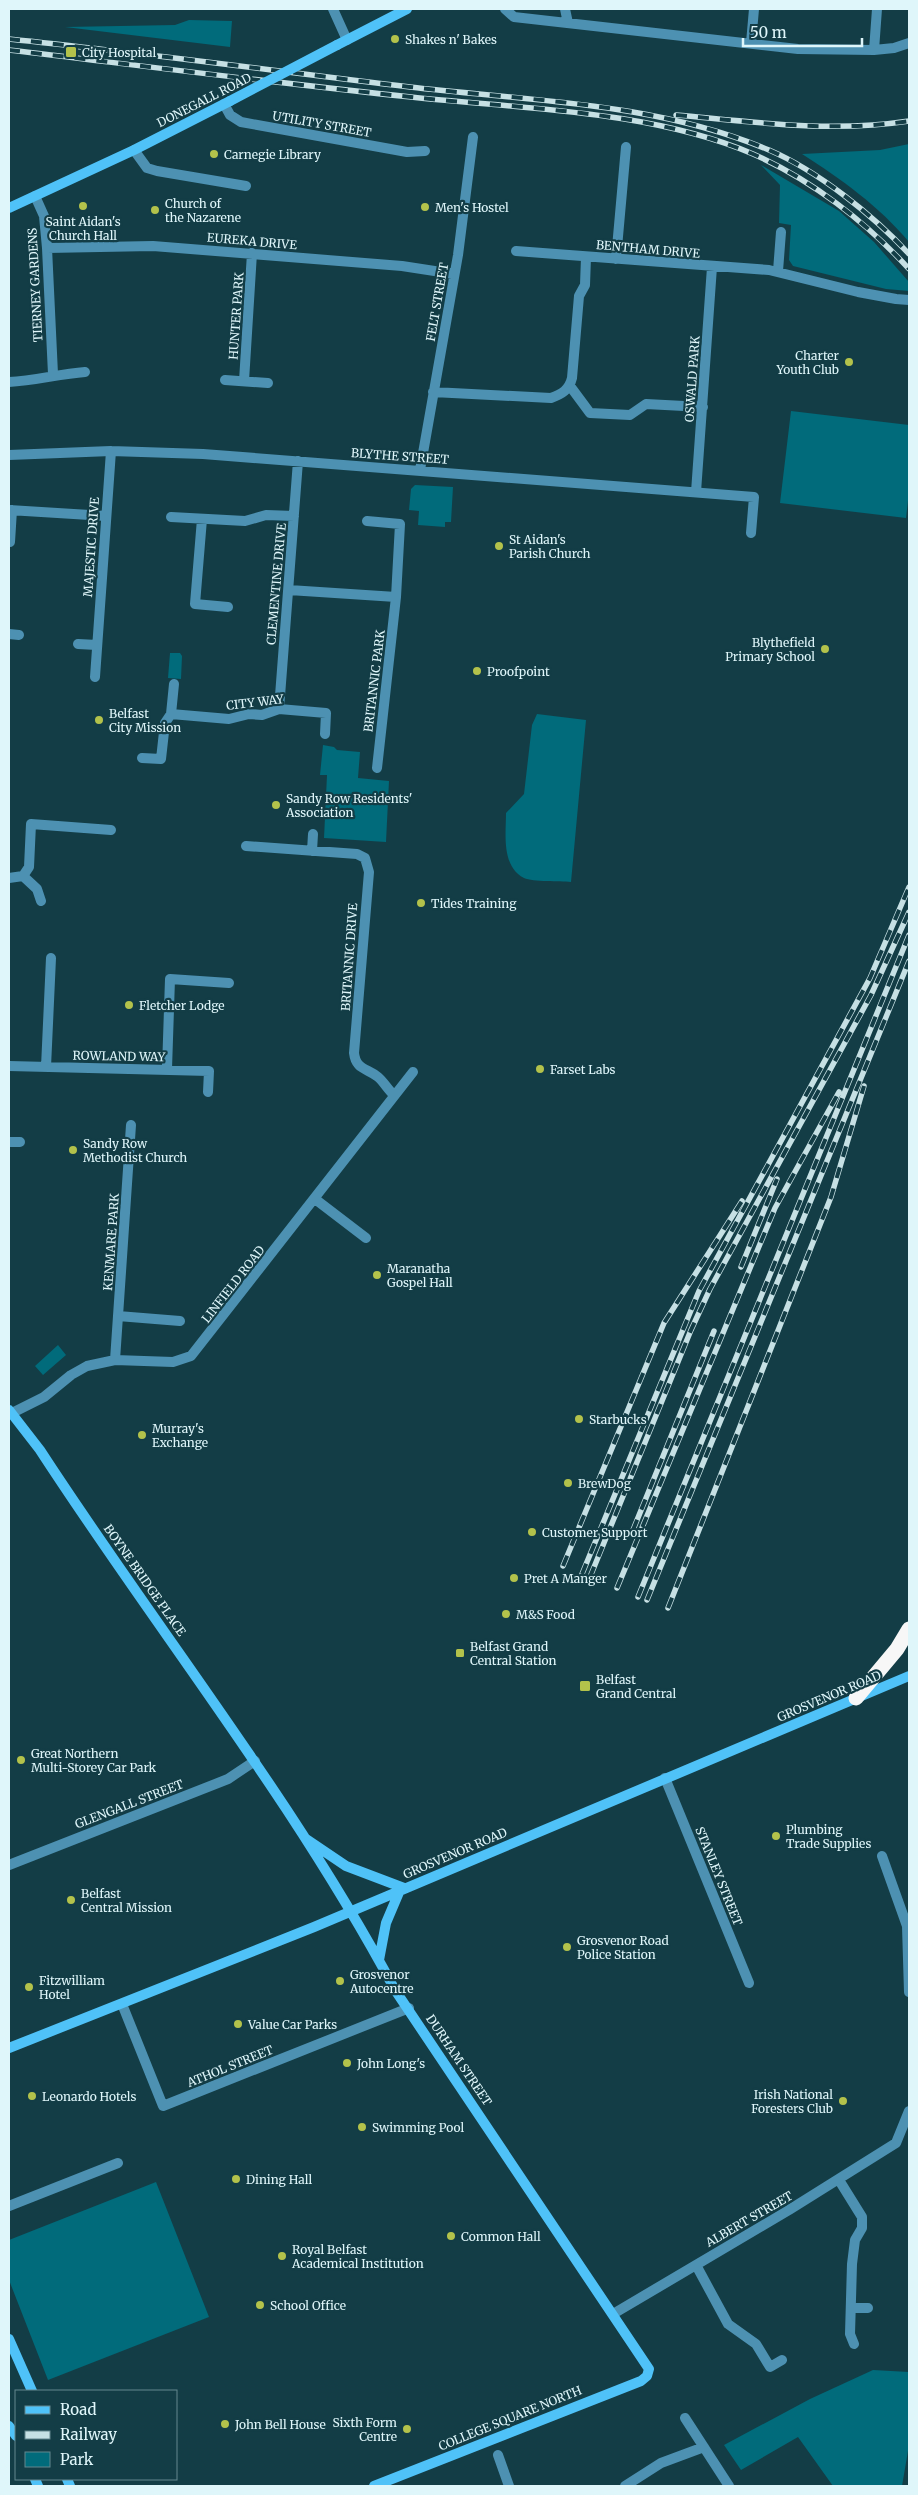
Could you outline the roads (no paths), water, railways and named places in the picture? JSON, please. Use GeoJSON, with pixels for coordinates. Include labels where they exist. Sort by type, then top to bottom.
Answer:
{"type":"FeatureCollection","features":[{"type":"Feature","properties":{"kind":"highway"},"geometry":{"type":"LineString","coordinates":[[856,1698],[897,1649],[909,1630]]}},
{"type":"Feature","properties":{"kind":"main road","name":"DONEGALL ROAD"},"geometry":{"type":"LineString","coordinates":[[9,208],[134,150],[408,9]]}},
{"type":"Feature","properties":{"kind":"main road","name":"BOYNE BRIDGE PLACE"},"geometry":{"type":"LineString","coordinates":[[10,1412],[40,1450],[255,1761]]}},
{"type":"Feature","properties":{"kind":"main road","name":"GROSVENOR ROAD"},"geometry":{"type":"LineString","coordinates":[[9,2048],[350,1911],[909,1676]]}},
{"type":"Feature","properties":{"kind":"main road","name":"DURHAM STREET"},"geometry":{"type":"LineString","coordinates":[[255,1761],[350,1911],[395,1990],[409,2008],[614,2314],[648,2368]]}},
{"type":"Feature","properties":{"kind":"main road"},"geometry":{"type":"LineString","coordinates":[[303,1838],[346,1866],[402,1889],[386,1924],[379,1960]]}},
{"type":"Feature","properties":{"kind":"main road"},"geometry":{"type":"LineString","coordinates":[[9,2339],[32,2390]]}},
{"type":"Feature","properties":{"kind":"main road","name":"COLLEGE SQUARE NORTH"},"geometry":{"type":"LineString","coordinates":[[374,2486],[641,2381],[647,2376],[648,2368]]}},
{"type":"Feature","properties":{"kind":"street"},"geometry":{"type":"LineString","coordinates":[[333,9],[347,40]]}},
{"type":"Feature","properties":{"kind":"street"},"geometry":{"type":"LineString","coordinates":[[504,9],[514,17],[798,49],[874,50],[894,48],[909,43]]}},
{"type":"Feature","properties":{"kind":"street"},"geometry":{"type":"LineString","coordinates":[[565,9],[568,23]]}},
{"type":"Feature","properties":{"kind":"street"},"geometry":{"type":"LineString","coordinates":[[751,43],[754,9]]}},
{"type":"Feature","properties":{"kind":"street"},"geometry":{"type":"LineString","coordinates":[[874,50],[877,9]]}},
{"type":"Feature","properties":{"kind":"street","name":"UTILITY STREET"},"geometry":{"type":"LineString","coordinates":[[227,102],[230,115],[241,122],[407,152],[425,151]]}},
{"type":"Feature","properties":{"kind":"street","name":"FELT STREET"},"geometry":{"type":"LineString","coordinates":[[420,470],[454,274],[473,137]]}},
{"type":"Feature","properties":{"kind":"street"},"geometry":{"type":"LineString","coordinates":[[616,259],[626,147]]}},
{"type":"Feature","properties":{"kind":"street"},"geometry":{"type":"LineString","coordinates":[[134,150],[147,168],[246,186]]}},
{"type":"Feature","properties":{"kind":"street","name":"TIERNEY GARDENS"},"geometry":{"type":"LineString","coordinates":[[35,196],[44,216],[53,374]]}},
{"type":"Feature","properties":{"kind":"street"},"geometry":{"type":"LineString","coordinates":[[778,271],[781,232]]}},
{"type":"Feature","properties":{"kind":"street","name":"EUREKA DRIVE"},"geometry":{"type":"LineString","coordinates":[[47,248],[153,246],[402,266],[454,274]]}},
{"type":"Feature","properties":{"kind":"street","name":"BENTHAM DRIVE"},"geometry":{"type":"LineString","coordinates":[[516,251],[778,271],[858,292],[909,300]]}},
{"type":"Feature","properties":{"kind":"street","name":"HUNTER PARK"},"geometry":{"type":"LineString","coordinates":[[244,381],[252,253]]}},
{"type":"Feature","properties":{"kind":"street"},"geometry":{"type":"LineString","coordinates":[[433,392],[551,398],[562,394],[570,386],[579,296],[584,286],[586,257]]}},
{"type":"Feature","properties":{"kind":"street","name":"OSWALD PARK"},"geometry":{"type":"LineString","coordinates":[[696,492],[712,267]]}},
{"type":"Feature","properties":{"kind":"street"},"geometry":{"type":"LineString","coordinates":[[9,382],[32,381],[53,374],[85,372]]}},
{"type":"Feature","properties":{"kind":"street"},"geometry":{"type":"LineString","coordinates":[[225,380],[268,383]]}},
{"type":"Feature","properties":{"kind":"street"},"geometry":{"type":"LineString","coordinates":[[570,386],[590,412],[630,415],[646,404],[703,407]]}},
{"type":"Feature","properties":{"kind":"street","name":"BLYTHE STREET"},"geometry":{"type":"LineString","coordinates":[[9,456],[111,450],[420,470],[754,497],[751,533]]}},
{"type":"Feature","properties":{"kind":"street","name":"MAJESTIC DRIVE"},"geometry":{"type":"LineString","coordinates":[[95,677],[111,450]]}},
{"type":"Feature","properties":{"kind":"street","name":"CLEMENTINE DRIVE"},"geometry":{"type":"LineString","coordinates":[[279,710],[298,462]]}},
{"type":"Feature","properties":{"kind":"street"},"geometry":{"type":"LineString","coordinates":[[10,542],[11,510],[106,516]]}},
{"type":"Feature","properties":{"kind":"street"},"geometry":{"type":"LineString","coordinates":[[171,517],[245,521],[266,515],[294,516]]}},
{"type":"Feature","properties":{"kind":"street"},"geometry":{"type":"LineString","coordinates":[[202,519],[195,604],[228,608]]}},
{"type":"Feature","properties":{"kind":"street","name":"BRITANNIC PARK"},"geometry":{"type":"LineString","coordinates":[[366,521],[400,524],[396,597],[376,768]]}},
{"type":"Feature","properties":{"kind":"street"},"geometry":{"type":"LineString","coordinates":[[289,590],[396,597]]}},
{"type":"Feature","properties":{"kind":"street"},"geometry":{"type":"LineString","coordinates":[[78,644],[97,645]]}},
{"type":"Feature","properties":{"kind":"street"},"geometry":{"type":"LineString","coordinates":[[142,758],[162,759],[165,723],[171,714],[174,684]]}},
{"type":"Feature","properties":{"kind":"street","name":"CITY WAY"},"geometry":{"type":"LineString","coordinates":[[171,714],[229,719],[249,714],[262,715],[279,710],[326,712],[325,734]]}},
{"type":"Feature","properties":{"kind":"street"},"geometry":{"type":"LineString","coordinates":[[9,878],[23,876],[29,867],[31,824],[111,830]]}},
{"type":"Feature","properties":{"kind":"street"},"geometry":{"type":"LineString","coordinates":[[312,851],[313,834]]}},
{"type":"Feature","properties":{"kind":"street","name":"BRITANNIC DRIVE"},"geometry":{"type":"LineString","coordinates":[[246,846],[362,854],[368,862],[369,872],[354,1053],[355,1061],[360,1068],[376,1076],[394,1095]]}},
{"type":"Feature","properties":{"kind":"street"},"geometry":{"type":"LineString","coordinates":[[23,876],[37,889],[42,901]]}},
{"type":"Feature","properties":{"kind":"street"},"geometry":{"type":"LineString","coordinates":[[46,1067],[51,958]]}},
{"type":"Feature","properties":{"kind":"street"},"geometry":{"type":"LineString","coordinates":[[167,1069],[170,979],[230,983]]}},
{"type":"Feature","properties":{"kind":"street","name":"ROWLAND WAY"},"geometry":{"type":"LineString","coordinates":[[9,1066],[209,1071],[208,1092]]}},
{"type":"Feature","properties":{"kind":"street","name":"LINFIELD ROAD"},"geometry":{"type":"LineString","coordinates":[[10,1412],[44,1396],[71,1375],[87,1366],[115,1360],[174,1362],[191,1356],[413,1072]]}},
{"type":"Feature","properties":{"kind":"street","name":"KENMARE PARK"},"geometry":{"type":"LineString","coordinates":[[115,1360],[131,1125]]}},
{"type":"Feature","properties":{"kind":"street"},"geometry":{"type":"LineString","coordinates":[[9,1142],[20,1142]]}},
{"type":"Feature","properties":{"kind":"street"},"geometry":{"type":"LineString","coordinates":[[315,1199],[366,1238]]}},
{"type":"Feature","properties":{"kind":"street"},"geometry":{"type":"LineString","coordinates":[[118,1316],[180,1320]]}},
{"type":"Feature","properties":{"kind":"street","name":"GLENGALL STREET"},"geometry":{"type":"LineString","coordinates":[[9,1865],[228,1779],[255,1761]]}},
{"type":"Feature","properties":{"kind":"street","name":"STANLEY STREET"},"geometry":{"type":"LineString","coordinates":[[665,1778],[750,1983]]}},
{"type":"Feature","properties":{"kind":"street"},"geometry":{"type":"LineString","coordinates":[[882,1856],[907,1926],[909,1992]]}},
{"type":"Feature","properties":{"kind":"street","name":"ATHOL STREET"},"geometry":{"type":"LineString","coordinates":[[122,2004],[163,2106],[409,2008]]}},
{"type":"Feature","properties":{"kind":"street","name":"ALBERT STREET"},"geometry":{"type":"LineString","coordinates":[[614,2314],[839,2180],[896,2143],[909,2111]]}},
{"type":"Feature","properties":{"kind":"street"},"geometry":{"type":"LineString","coordinates":[[9,2206],[118,2163]]}},
{"type":"Feature","properties":{"kind":"street"},"geometry":{"type":"LineString","coordinates":[[839,2180],[862,2217],[862,2228],[855,2240],[852,2264],[850,2334],[854,2344]]}},
{"type":"Feature","properties":{"kind":"street"},"geometry":{"type":"LineString","coordinates":[[696,2265],[728,2324],[756,2344],[770,2367],[782,2360]]}},
{"type":"Feature","properties":{"kind":"street"},"geometry":{"type":"LineString","coordinates":[[852,2308],[868,2308]]}},
{"type":"Feature","properties":{"kind":"street"},"geometry":{"type":"LineString","coordinates":[[685,2418],[728,2486]]}},
{"type":"Feature","properties":{"kind":"street"},"geometry":{"type":"LineString","coordinates":[[625,2486],[661,2464],[704,2447]]}},
{"type":"Feature","properties":{"kind":"street"},"geometry":{"type":"LineString","coordinates":[[498,2455],[509,2486]]}},
{"type":"Feature","properties":{"kind":"railway"},"geometry":{"type":"LineString","coordinates":[[9,39],[410,87],[546,100],[637,113],[682,122],[726,134],[788,159],[825,182],[862,209],[909,254]]}},
{"type":"Feature","properties":{"kind":"railway"},"geometry":{"type":"LineString","coordinates":[[9,50],[361,92],[585,114],[672,128],[713,139],[753,154],[796,176],[817,189],[856,219],[909,269]]}},
{"type":"Feature","properties":{"kind":"railway"},"geometry":{"type":"LineString","coordinates":[[676,115],[822,126],[851,126],[909,121]]}},
{"type":"Feature","properties":{"kind":"railway"},"geometry":{"type":"LineString","coordinates":[[582,1574],[699,1291],[870,978],[909,887]]}},
{"type":"Feature","properties":{"kind":"railway"},"geometry":{"type":"LineString","coordinates":[[590,1577],[691,1330],[710,1289],[871,995],[909,912]]}},
{"type":"Feature","properties":{"kind":"railway"},"geometry":{"type":"LineString","coordinates":[[638,1597],[909,935]]}},
{"type":"Feature","properties":{"kind":"railway"},"geometry":{"type":"LineString","coordinates":[[647,1600],[909,961]]}},
{"type":"Feature","properties":{"kind":"railway"},"geometry":{"type":"LineString","coordinates":[[668,1608],[831,1197],[864,1086]]}},
{"type":"Feature","properties":{"kind":"railway"},"geometry":{"type":"LineString","coordinates":[[617,1588],[775,1208],[839,1092]]}},
{"type":"Feature","properties":{"kind":"railway"},"geometry":{"type":"LineString","coordinates":[[741,1267],[777,1179]]}},
{"type":"Feature","properties":{"kind":"railway"},"geometry":{"type":"LineString","coordinates":[[563,1566],[664,1323],[742,1201]]}},
{"type":"Feature","properties":{"kind":"railway"},"geometry":{"type":"LineString","coordinates":[[633,1530],[714,1331]]}},
{"type":"Feature","properties":{"kind":"place","name":"Shakes n' Bakes"},"geometry":{"type":"Point","coordinates":[395,39]}},
{"type":"Feature","properties":{"kind":"place","name":"City Hospital"},"geometry":{"type":"Point","coordinates":[71,52]}},
{"type":"Feature","properties":{"kind":"place","name":"Carnegie Library"},"geometry":{"type":"Point","coordinates":[214,154]}},
{"type":"Feature","properties":{"kind":"place","name":"Saint Aidan's Church Hall"},"geometry":{"type":"Point","coordinates":[83,206]}},
{"type":"Feature","properties":{"kind":"place","name":"Men's Hostel"},"geometry":{"type":"Point","coordinates":[425,207]}},
{"type":"Feature","properties":{"kind":"place","name":"Church of the Nazarene"},"geometry":{"type":"Point","coordinates":[155,210]}},
{"type":"Feature","properties":{"kind":"place","name":"Charter Youth Club"},"geometry":{"type":"Point","coordinates":[849,362]}},
{"type":"Feature","properties":{"kind":"place","name":"St Aidan's Parish Church"},"geometry":{"type":"Point","coordinates":[499,546]}},
{"type":"Feature","properties":{"kind":"place","name":"Blythefield Primary School"},"geometry":{"type":"Point","coordinates":[825,649]}},
{"type":"Feature","properties":{"kind":"place","name":"Proofpoint"},"geometry":{"type":"Point","coordinates":[477,671]}},
{"type":"Feature","properties":{"kind":"place","name":"Belfast City Mission"},"geometry":{"type":"Point","coordinates":[99,720]}},
{"type":"Feature","properties":{"kind":"place","name":"Sandy Row Residents' Association"},"geometry":{"type":"Point","coordinates":[276,805]}},
{"type":"Feature","properties":{"kind":"place","name":"Tides Training"},"geometry":{"type":"Point","coordinates":[421,903]}},
{"type":"Feature","properties":{"kind":"place","name":"Fletcher Lodge"},"geometry":{"type":"Point","coordinates":[129,1005]}},
{"type":"Feature","properties":{"kind":"place","name":"Farset Labs"},"geometry":{"type":"Point","coordinates":[540,1069]}},
{"type":"Feature","properties":{"kind":"place","name":"Sandy Row Methodist Church"},"geometry":{"type":"Point","coordinates":[73,1150]}},
{"type":"Feature","properties":{"kind":"place","name":"Maranatha Gospel Hall"},"geometry":{"type":"Point","coordinates":[377,1275]}},
{"type":"Feature","properties":{"kind":"place","name":"Starbucks"},"geometry":{"type":"Point","coordinates":[579,1419]}},
{"type":"Feature","properties":{"kind":"place","name":"Murray's Exchange"},"geometry":{"type":"Point","coordinates":[142,1435]}},
{"type":"Feature","properties":{"kind":"place","name":"BrewDog"},"geometry":{"type":"Point","coordinates":[568,1483]}},
{"type":"Feature","properties":{"kind":"place","name":"Customer Support"},"geometry":{"type":"Point","coordinates":[532,1532]}},
{"type":"Feature","properties":{"kind":"place","name":"Pret A Manger"},"geometry":{"type":"Point","coordinates":[514,1578]}},
{"type":"Feature","properties":{"kind":"place","name":"M&S Food"},"geometry":{"type":"Point","coordinates":[506,1614]}},
{"type":"Feature","properties":{"kind":"place","name":"Belfast Grand Central Station"},"geometry":{"type":"Point","coordinates":[460,1653]}},
{"type":"Feature","properties":{"kind":"place","name":"Belfast Grand Central"},"geometry":{"type":"Point","coordinates":[585,1686]}},
{"type":"Feature","properties":{"kind":"place","name":"Great Northern Multi-Storey Car Park"},"geometry":{"type":"Point","coordinates":[21,1760]}},
{"type":"Feature","properties":{"kind":"place","name":"Plumbing Trade Supplies"},"geometry":{"type":"Point","coordinates":[776,1836]}},
{"type":"Feature","properties":{"kind":"place","name":"Belfast Central Mission"},"geometry":{"type":"Point","coordinates":[71,1900]}},
{"type":"Feature","properties":{"kind":"place","name":"Grosvenor Road Police Station"},"geometry":{"type":"Point","coordinates":[567,1947]}},
{"type":"Feature","properties":{"kind":"place","name":"Grosvenor Autocentre"},"geometry":{"type":"Point","coordinates":[340,1981]}},
{"type":"Feature","properties":{"kind":"place","name":"Fitzwilliam Hotel"},"geometry":{"type":"Point","coordinates":[29,1987]}},
{"type":"Feature","properties":{"kind":"place","name":"Value Car Parks"},"geometry":{"type":"Point","coordinates":[238,2024]}},
{"type":"Feature","properties":{"kind":"place","name":"John Long's"},"geometry":{"type":"Point","coordinates":[347,2063]}},
{"type":"Feature","properties":{"kind":"place","name":"Leonardo Hotels"},"geometry":{"type":"Point","coordinates":[32,2096]}},
{"type":"Feature","properties":{"kind":"place","name":"Irish National Foresters Club"},"geometry":{"type":"Point","coordinates":[843,2101]}},
{"type":"Feature","properties":{"kind":"place","name":"Swimming Pool"},"geometry":{"type":"Point","coordinates":[362,2127]}},
{"type":"Feature","properties":{"kind":"place","name":"Dining Hall"},"geometry":{"type":"Point","coordinates":[236,2179]}},
{"type":"Feature","properties":{"kind":"place","name":"Common Hall"},"geometry":{"type":"Point","coordinates":[451,2236]}},
{"type":"Feature","properties":{"kind":"place","name":"Royal Belfast Academical Institution"},"geometry":{"type":"Point","coordinates":[282,2256]}},
{"type":"Feature","properties":{"kind":"place","name":"School Office"},"geometry":{"type":"Point","coordinates":[260,2305]}},
{"type":"Feature","properties":{"kind":"place","name":"John Bell House"},"geometry":{"type":"Point","coordinates":[225,2424]}},
{"type":"Feature","properties":{"kind":"place","name":"Sixth Form Centre"},"geometry":{"type":"Point","coordinates":[407,2429]}}]}
